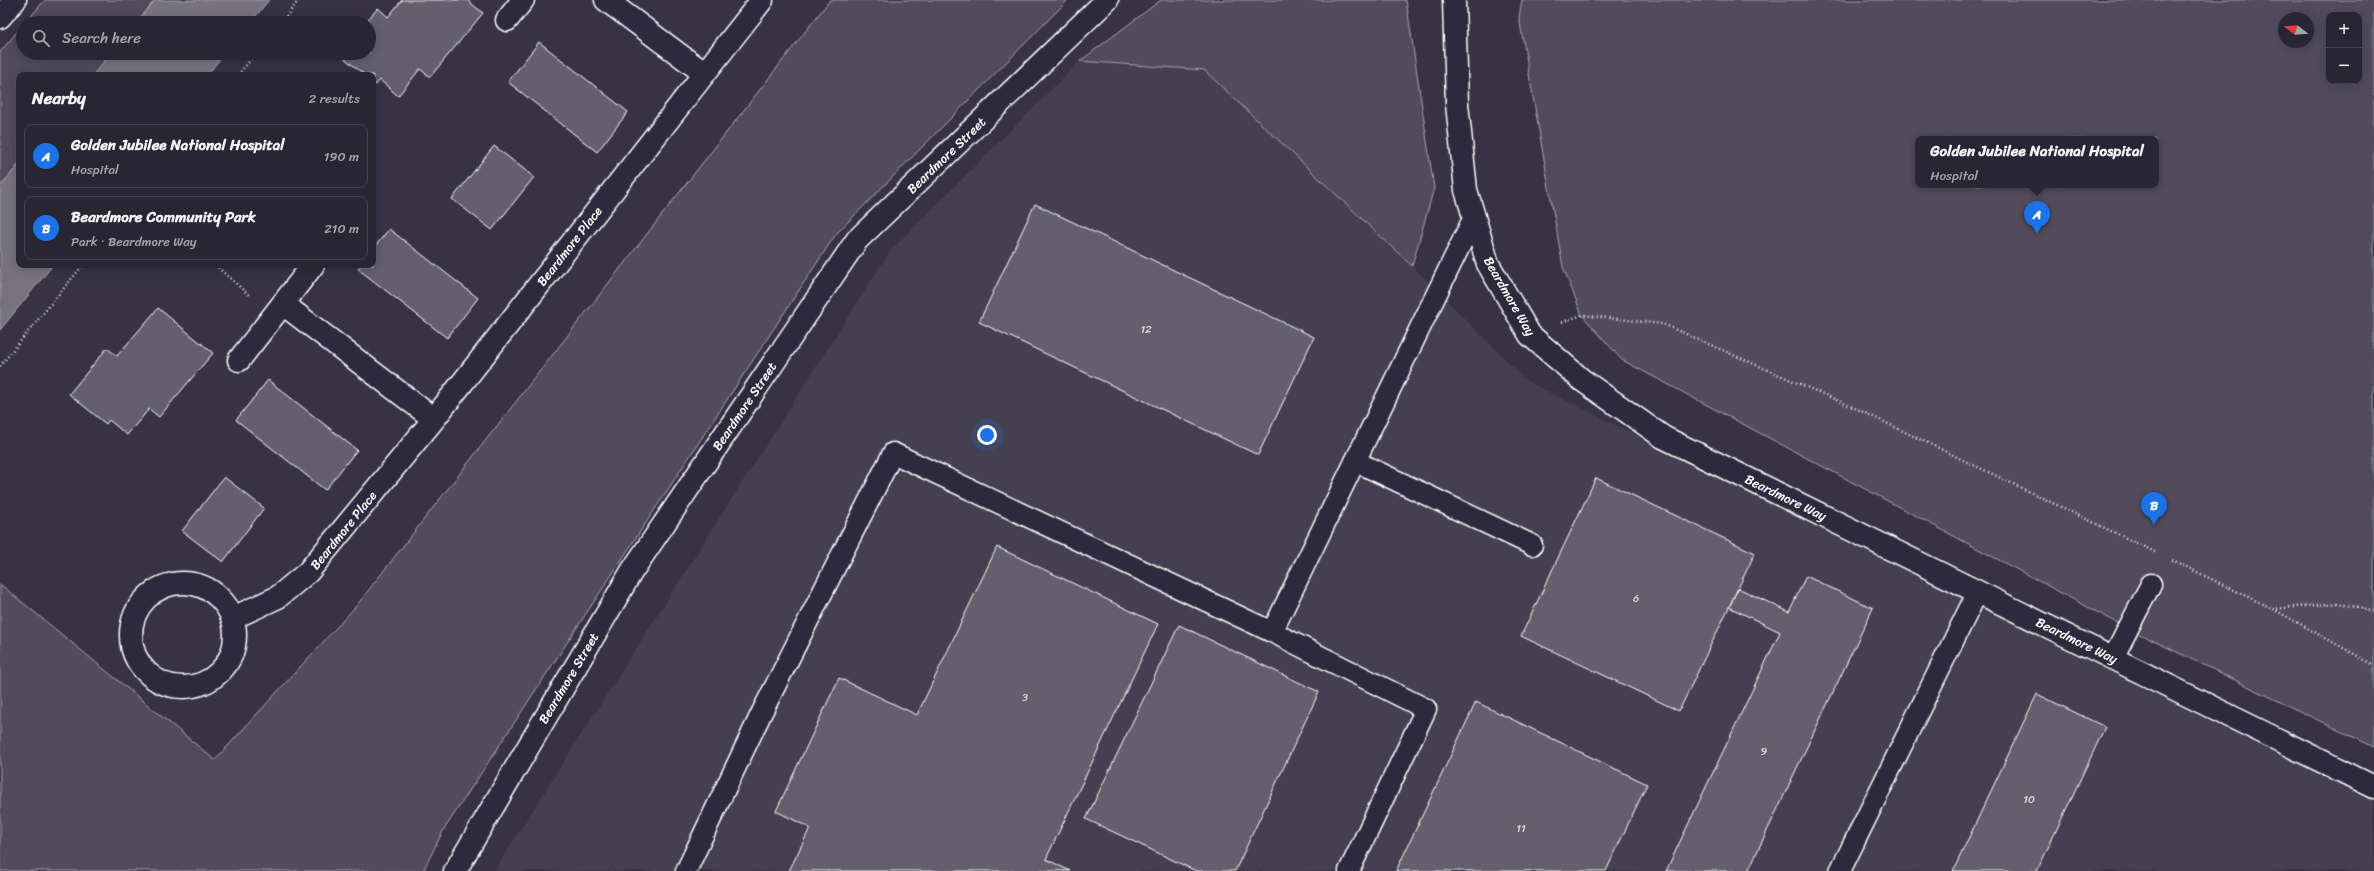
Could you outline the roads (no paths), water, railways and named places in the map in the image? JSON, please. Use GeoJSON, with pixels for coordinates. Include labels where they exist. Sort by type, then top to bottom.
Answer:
{"type":"FeatureCollection","features":[{"type":"Feature","properties":{"kind":"street"},"geometry":{"type":"LineString","coordinates":[[0,18],[15,0]]}},
{"type":"Feature","properties":{"kind":"street"},"geometry":{"type":"LineString","coordinates":[[507,20],[523,0]]}},
{"type":"Feature","properties":{"kind":"street"},"geometry":{"type":"LineString","coordinates":[[606,0],[704,72]]}},
{"type":"Feature","properties":{"kind":"street","name":"Beardmore Place"},"geometry":{"type":"LineString","coordinates":[[233,618],[278,597],[308,572],[434,419],[704,72],[762,0]]}},
{"type":"Feature","properties":{"kind":"street","name":"Beardmore Street"},"geometry":{"type":"LineString","coordinates":[[455,871],[632,571],[858,240],[1107,0]]}},
{"type":"Feature","properties":{"kind":"street","name":"Beardmore Way"},"geometry":{"type":"LineString","coordinates":[[1454,0],[1457,104],[1466,190],[1488,264],[1530,334],[1582,380],[1663,436],[2374,786]]}},
{"type":"Feature","properties":{"kind":"street"},"geometry":{"type":"LineString","coordinates":[[239,360],[312,268]]}},
{"type":"Feature","properties":{"kind":"street"},"geometry":{"type":"LineString","coordinates":[[283,304],[434,419]]}},
{"type":"Feature","properties":{"kind":"street"},"geometry":{"type":"LineString","coordinates":[[176,583],[194,584],[211,591],[224,602],[233,618],[236,638],[231,658],[219,674],[202,685],[182,688],[162,684],[146,673],[135,656],[130,636],[134,616],[145,599],[159,589],[176,583]]}},
{"type":"Feature","properties":{"kind":"lane"},"geometry":{"type":"LineString","coordinates":[[1272,632],[1474,217]]}},
{"type":"Feature","properties":{"kind":"lane"},"geometry":{"type":"LineString","coordinates":[[686,871],[762,712],[893,453],[1272,632],[1426,708],[1349,871]]}},
{"type":"Feature","properties":{"kind":"lane"},"geometry":{"type":"LineString","coordinates":[[1355,461],[1532,545]]}},
{"type":"Feature","properties":{"kind":"lane"},"geometry":{"type":"LineString","coordinates":[[2113,658],[2151,584]]}},
{"type":"Feature","properties":{"kind":"lane"},"geometry":{"type":"LineString","coordinates":[[1840,871],[1978,592]]}},
{"type":"Feature","properties":{"kind":"place","name":"Golden Jubilee National Hospital"},"geometry":{"type":"Point","coordinates":[2037,234]}},
{"type":"Feature","properties":{"kind":"place","name":"Beardmore Community Park"},"geometry":{"type":"Point","coordinates":[2154,525]}}]}
